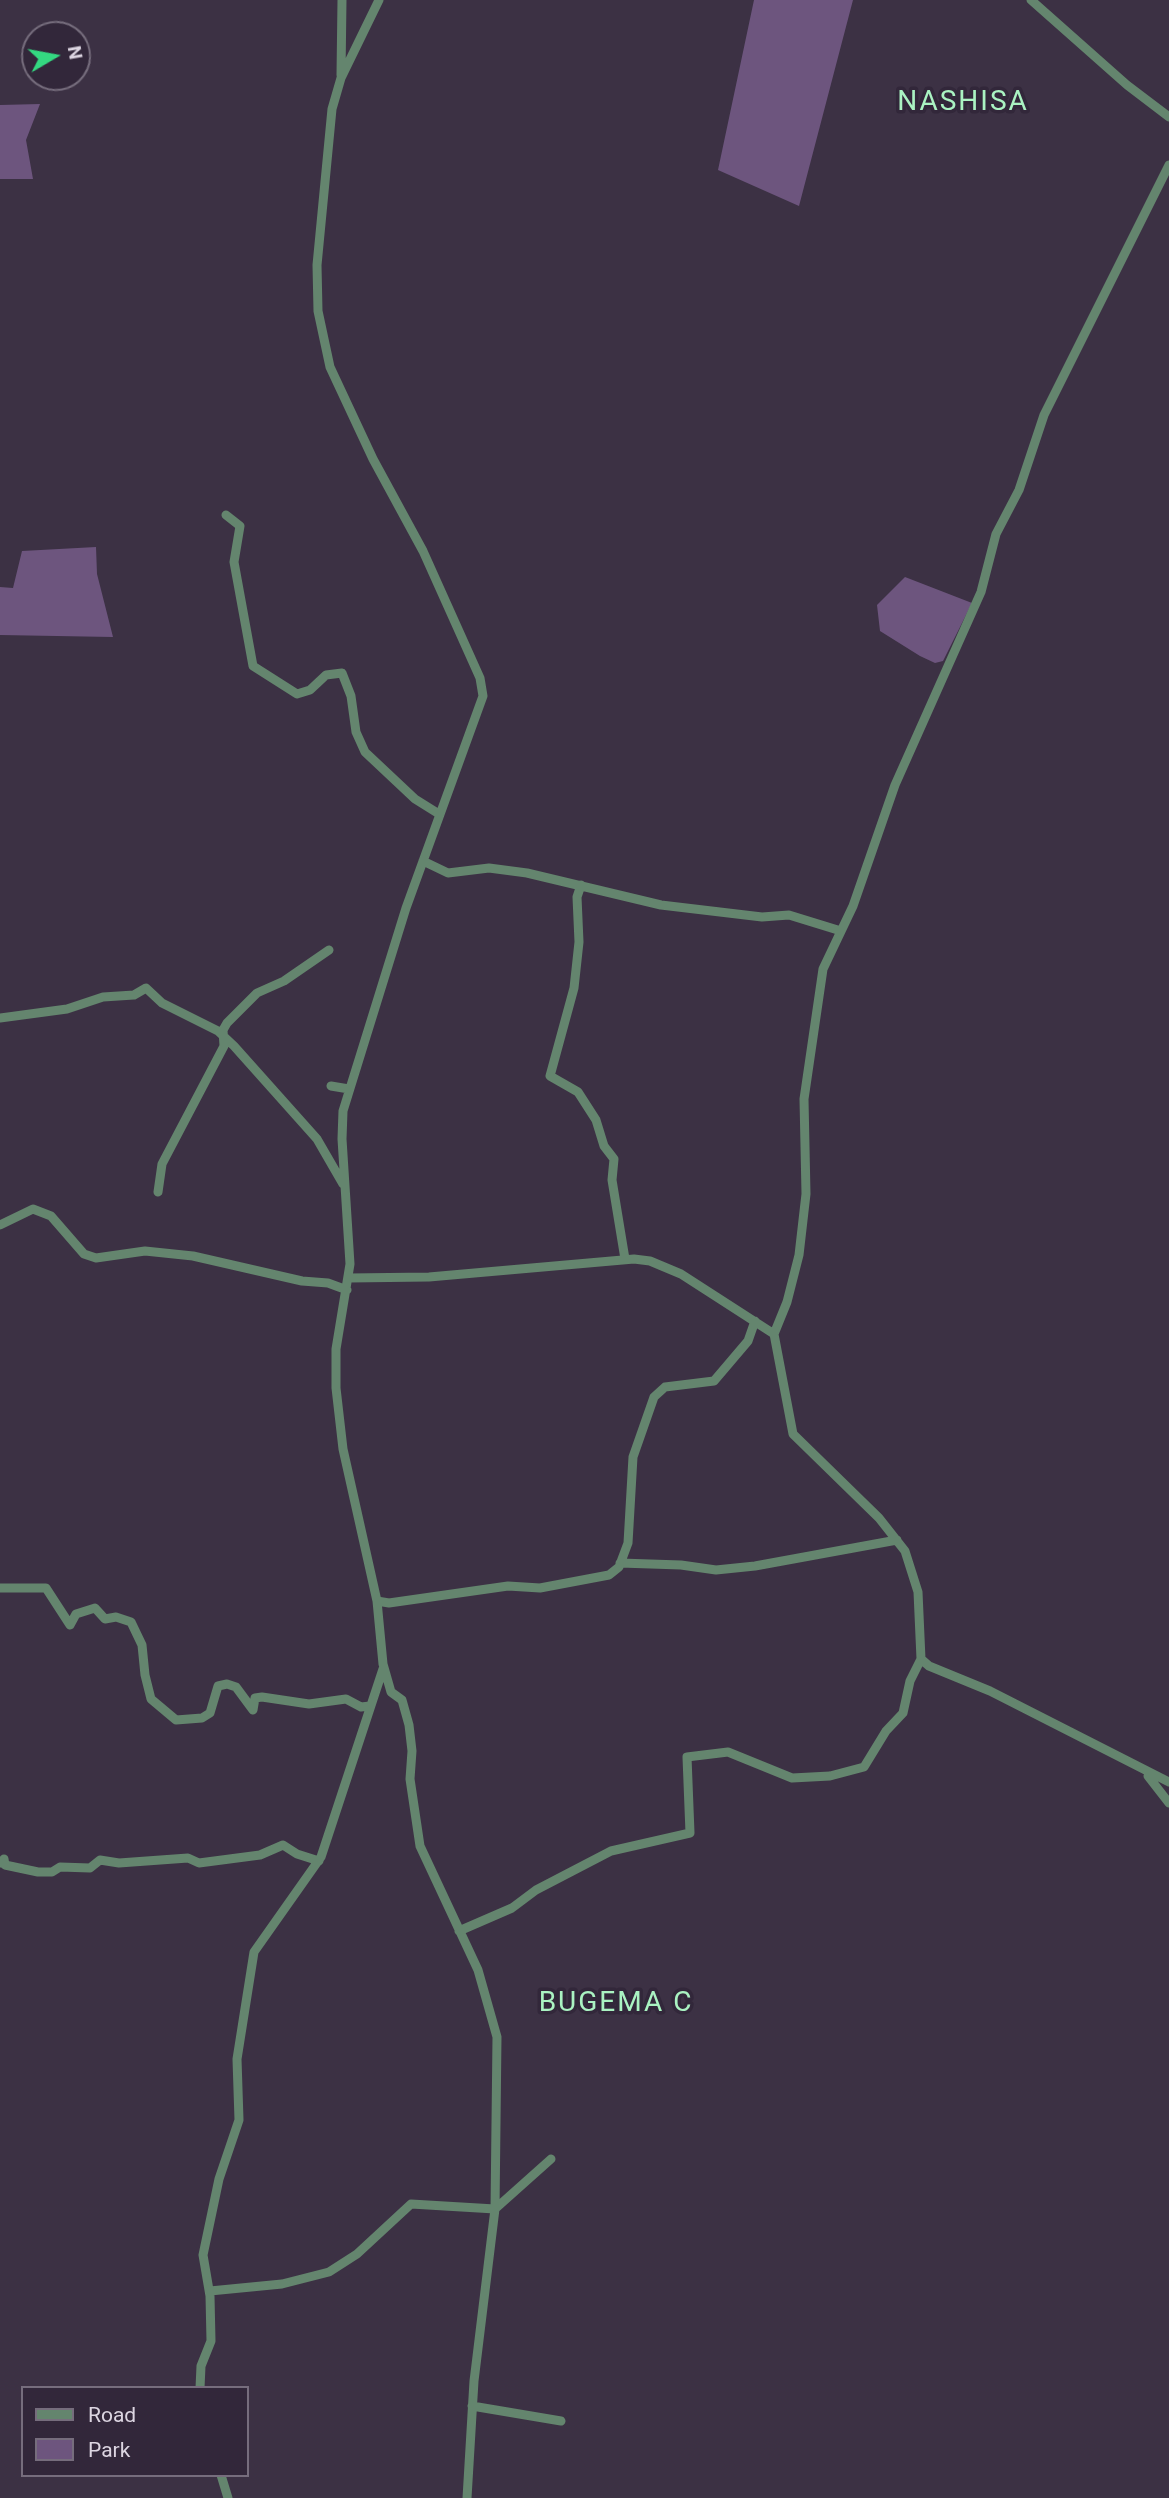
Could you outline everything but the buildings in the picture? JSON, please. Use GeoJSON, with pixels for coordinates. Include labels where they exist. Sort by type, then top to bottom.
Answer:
{"type":"FeatureCollection","features":[{"type":"Feature","properties":{"kind":"street"},"geometry":{"type":"LineString","coordinates":[[342,0],[341,78],[329,130],[317,265],[317,311],[324,347],[330,367],[373,459],[428,564],[480,678],[483,696],[439,814],[349,1089],[342,1124],[349,1278],[336,1349],[338,1417],[377,1601],[383,1664],[391,1692],[402,1700],[409,1725],[412,1751],[410,1779],[419,1846],[491,2006],[498,2037],[495,2209],[472,2406],[467,2498]]}},
{"type":"Feature","properties":{"kind":"street"},"geometry":{"type":"LineString","coordinates":[[341,78],[379,0]]}},
{"type":"Feature","properties":{"kind":"street"},"geometry":{"type":"LineString","coordinates":[[1031,0],[1127,85],[1169,117]]}},
{"type":"Feature","properties":{"kind":"street"},"geometry":{"type":"LineString","coordinates":[[459,1931],[512,1908],[536,1890],[611,1852],[690,1833],[687,1757],[728,1752],[792,1778],[830,1776],[864,1768],[886,1731],[903,1713],[915,1669],[921,1659],[918,1592],[912,1570],[897,1540],[853,1490],[807,1450],[793,1434],[774,1334],[787,1302],[799,1255],[806,1194],[804,1099],[822,969],[872,856],[895,785],[981,592],[996,534],[1019,490],[1044,415],[1169,164]]}},
{"type":"Feature","properties":{"kind":"street"},"geometry":{"type":"LineString","coordinates":[[226,515],[240,526],[234,562],[253,666],[297,694],[310,690],[326,675],[342,673],[351,696],[356,732],[365,752],[415,799],[439,814]]}},
{"type":"Feature","properties":{"kind":"street"},"geometry":{"type":"LineString","coordinates":[[423,861],[448,873],[489,868],[581,885],[690,910],[762,917],[789,915],[841,931]]}},
{"type":"Feature","properties":{"kind":"street"},"geometry":{"type":"LineString","coordinates":[[581,885],[577,897],[579,942],[574,988],[550,1076],[578,1092],[596,1119],[596,1129],[614,1160],[612,1180],[625,1259]]}},
{"type":"Feature","properties":{"kind":"street"},"geometry":{"type":"LineString","coordinates":[[158,1192],[162,1164],[222,1051],[227,1023],[250,999],[284,981],[329,950]]}},
{"type":"Feature","properties":{"kind":"street"},"geometry":{"type":"LineString","coordinates":[[0,1018],[67,1009],[103,998],[134,995],[146,988],[162,1003],[223,1035],[317,1139],[345,1188]]}},
{"type":"Feature","properties":{"kind":"street"},"geometry":{"type":"LineString","coordinates":[[331,1086],[349,1089]]}},
{"type":"Feature","properties":{"kind":"street"},"geometry":{"type":"LineString","coordinates":[[0,1225],[33,1209],[51,1216],[84,1254],[96,1258],[145,1251],[193,1256],[302,1280],[328,1283],[347,1290]]}},
{"type":"Feature","properties":{"kind":"street"},"geometry":{"type":"LineString","coordinates":[[349,1278],[429,1278],[625,1259],[650,1261],[671,1268],[774,1334]]}},
{"type":"Feature","properties":{"kind":"street"},"geometry":{"type":"LineString","coordinates":[[377,1601],[389,1603],[508,1586],[540,1588],[609,1575],[620,1563],[628,1543],[633,1457],[654,1397],[665,1387],[705,1385],[714,1381],[748,1341],[755,1321]]}},
{"type":"Feature","properties":{"kind":"street"},"geometry":{"type":"LineString","coordinates":[[620,1563],[681,1564],[716,1570],[755,1566],[897,1540]]}},
{"type":"Feature","properties":{"kind":"street"},"geometry":{"type":"LineString","coordinates":[[0,1588],[46,1588],[70,1625],[76,1614],[95,1608],[106,1619],[116,1618],[131,1622],[142,1646],[151,1699],[176,1720],[202,1718],[210,1713],[218,1686],[227,1684],[236,1688],[253,1710],[255,1698],[262,1697],[309,1704],[346,1699],[361,1707],[370,1706]]}},
{"type":"Feature","properties":{"kind":"street"},"geometry":{"type":"LineString","coordinates":[[921,1659],[929,1666],[990,1691],[1169,1782]]}},
{"type":"Feature","properties":{"kind":"street"},"geometry":{"type":"LineString","coordinates":[[200,2386],[201,2366],[211,2341],[209,2291],[203,2255],[219,2179],[239,2120],[237,2059],[254,1952],[319,1861],[339,1810],[349,1765],[377,1692],[383,1664]]}},
{"type":"Feature","properties":{"kind":"street"},"geometry":{"type":"LineString","coordinates":[[1145,1772],[1169,1803]]}},
{"type":"Feature","properties":{"kind":"street"},"geometry":{"type":"LineString","coordinates":[[0,1863],[4,1859],[5,1865],[45,1872],[60,1867],[90,1868],[100,1860],[119,1863],[188,1858],[199,1863],[260,1855],[284,1845],[297,1854],[319,1861]]}},
{"type":"Feature","properties":{"kind":"street"},"geometry":{"type":"LineString","coordinates":[[209,2291],[282,2284],[329,2272],[357,2253],[411,2204],[495,2209],[551,2159]]}},
{"type":"Feature","properties":{"kind":"street"},"geometry":{"type":"LineString","coordinates":[[472,2406],[561,2421]]}},
{"type":"Feature","properties":{"kind":"street"},"geometry":{"type":"LineString","coordinates":[[222,2477],[228,2498]]}},
{"type":"Feature","properties":{"kind":"green space"},"geometry":{"type":"Polygon","coordinates":[[[754,0],[853,0],[799,206],[718,170],[754,0]]]}},
{"type":"Feature","properties":{"kind":"green space"},"geometry":{"type":"Polygon","coordinates":[[[40,104],[26,140],[33,179],[0,179],[0,105],[40,104]]]}},
{"type":"Feature","properties":{"kind":"green space"},"geometry":{"type":"Polygon","coordinates":[[[96,547],[97,574],[113,637],[0,635],[0,587],[13,588],[22,551],[96,547]]]}},
{"type":"Feature","properties":{"kind":"green space"},"geometry":{"type":"Polygon","coordinates":[[[905,577],[972,603],[943,661],[935,663],[920,656],[880,631],[877,605],[905,577]]]}},
{"type":"Feature","properties":{"kind":"district","name":"NASHISA"},"geometry":{"type":"Point","coordinates":[963,103]}},
{"type":"Feature","properties":{"kind":"district","name":"BUGEMA C"},"geometry":{"type":"Point","coordinates":[616,2004]}}]}
